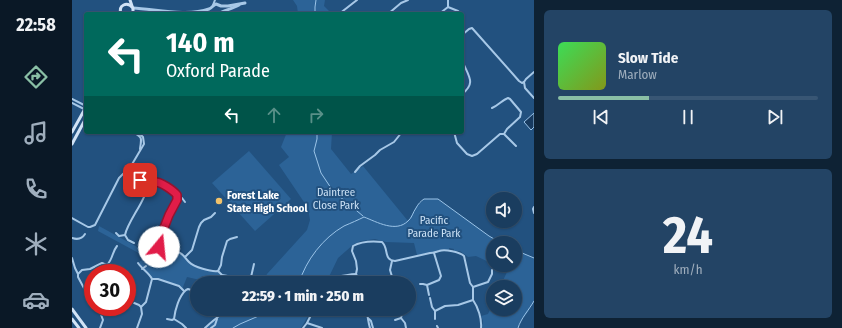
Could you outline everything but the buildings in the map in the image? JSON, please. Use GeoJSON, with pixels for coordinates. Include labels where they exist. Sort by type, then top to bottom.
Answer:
{"type":"FeatureCollection","features":[{"type":"Feature","properties":{"kind":"main road"},"geometry":{"type":"LineString","coordinates":[[121,12],[120,9],[125,0]]}},
{"type":"Feature","properties":{"kind":"main road"},"geometry":{"type":"LineString","coordinates":[[130,0],[133,12]]}},
{"type":"Feature","properties":{"kind":"main road"},"geometry":{"type":"LineString","coordinates":[[123,5],[128,4],[132,7]]}},
{"type":"Feature","properties":{"kind":"main road"},"geometry":{"type":"LineString","coordinates":[[72,132],[84,111]]}},
{"type":"Feature","properties":{"kind":"main road"},"geometry":{"type":"LineString","coordinates":[[72,144],[84,123]]}},
{"type":"Feature","properties":{"kind":"main road"},"geometry":{"type":"LineString","coordinates":[[72,309],[86,328]]}},
{"type":"Feature","properties":{"kind":"main road"},"geometry":{"type":"LineString","coordinates":[[72,319],[79,328]]}},
{"type":"Feature","properties":{"kind":"street"},"geometry":{"type":"LineString","coordinates":[[214,12],[212,10],[212,6],[216,0],[222,8],[221,11],[233,8],[250,0]]}},
{"type":"Feature","properties":{"kind":"street"},"geometry":{"type":"LineString","coordinates":[[342,12],[357,0]]}},
{"type":"Feature","properties":{"kind":"street"},"geometry":{"type":"LineString","coordinates":[[390,12],[401,3],[408,0]]}},
{"type":"Feature","properties":{"kind":"street"},"geometry":{"type":"LineString","coordinates":[[448,0],[448,7]]}},
{"type":"Feature","properties":{"kind":"street"},"geometry":{"type":"LineString","coordinates":[[132,7],[165,12],[193,12],[208,9],[216,4],[228,6],[245,3]]}},
{"type":"Feature","properties":{"kind":"street"},"geometry":{"type":"LineString","coordinates":[[448,7],[459,12]]}},
{"type":"Feature","properties":{"kind":"street"},"geometry":{"type":"LineString","coordinates":[[442,12],[448,7]]}},
{"type":"Feature","properties":{"kind":"street"},"geometry":{"type":"LineString","coordinates":[[464,34],[472,28],[519,81],[522,83],[524,82]]}},
{"type":"Feature","properties":{"kind":"street"},"geometry":{"type":"LineString","coordinates":[[464,66],[471,79],[471,82],[468,89],[464,92]]}},
{"type":"Feature","properties":{"kind":"street"},"geometry":{"type":"LineString","coordinates":[[534,72],[524,82],[525,88],[534,98]]}},
{"type":"Feature","properties":{"kind":"street"},"geometry":{"type":"LineString","coordinates":[[455,134],[457,143],[467,154],[472,156],[504,134],[507,129],[520,117],[521,112],[508,98],[492,108]]}},
{"type":"Feature","properties":{"kind":"street"},"geometry":{"type":"LineString","coordinates":[[72,99],[84,107]]}},
{"type":"Feature","properties":{"kind":"street"},"geometry":{"type":"LineString","coordinates":[[72,103],[84,107]]}},
{"type":"Feature","properties":{"kind":"street"},"geometry":{"type":"LineString","coordinates":[[136,134],[142,142],[140,149]]}},
{"type":"Feature","properties":{"kind":"street"},"geometry":{"type":"LineString","coordinates":[[72,218],[88,227],[95,225],[119,178],[131,166],[142,148],[144,141],[140,134]]}},
{"type":"Feature","properties":{"kind":"street"},"geometry":{"type":"LineString","coordinates":[[355,172],[360,166],[380,150],[394,142],[400,134]]}},
{"type":"Feature","properties":{"kind":"street"},"geometry":{"type":"LineString","coordinates":[[504,134],[516,146]]}},
{"type":"Feature","properties":{"kind":"street"},"geometry":{"type":"LineString","coordinates":[[126,171],[147,184],[155,182],[174,191],[178,198],[182,198],[185,202]]}},
{"type":"Feature","properties":{"kind":"street"},"geometry":{"type":"LineString","coordinates":[[125,235],[132,217],[139,207],[148,187],[147,184]]}},
{"type":"Feature","properties":{"kind":"street"},"geometry":{"type":"LineString","coordinates":[[178,198],[169,215],[157,245],[161,248],[180,252],[188,261],[196,266],[218,272],[222,275],[230,276]]}},
{"type":"Feature","properties":{"kind":"street"},"geometry":{"type":"LineString","coordinates":[[534,207],[534,213]]}},
{"type":"Feature","properties":{"kind":"street"},"geometry":{"type":"LineString","coordinates":[[185,257],[192,250],[199,227],[204,220],[211,217],[215,213]]}},
{"type":"Feature","properties":{"kind":"street"},"geometry":{"type":"LineString","coordinates":[[116,233],[120,236],[125,235]]}},
{"type":"Feature","properties":{"kind":"street"},"geometry":{"type":"LineString","coordinates":[[72,238],[83,238],[85,234]]}},
{"type":"Feature","properties":{"kind":"street"},"geometry":{"type":"LineString","coordinates":[[125,235],[128,240],[134,243]]}},
{"type":"Feature","properties":{"kind":"street"},"geometry":{"type":"LineString","coordinates":[[218,272],[228,241],[237,236]]}},
{"type":"Feature","properties":{"kind":"street"},"geometry":{"type":"LineString","coordinates":[[345,276],[356,274],[356,261],[352,251],[353,246],[372,241],[382,242],[385,245],[388,258],[392,261],[430,253],[434,254],[443,250],[459,252],[462,254],[470,283],[474,288],[473,300],[476,304],[482,322],[481,328]]}},
{"type":"Feature","properties":{"kind":"street"},"geometry":{"type":"LineString","coordinates":[[108,264],[112,258],[114,249],[117,246]]}},
{"type":"Feature","properties":{"kind":"street"},"geometry":{"type":"LineString","coordinates":[[420,284],[427,285],[440,279],[441,276],[434,254]]}},
{"type":"Feature","properties":{"kind":"street"},"geometry":{"type":"LineString","coordinates":[[72,258],[78,277],[84,288]]}},
{"type":"Feature","properties":{"kind":"street"},"geometry":{"type":"LineString","coordinates":[[392,261],[390,270],[392,276]]}},
{"type":"Feature","properties":{"kind":"street"},"geometry":{"type":"LineString","coordinates":[[138,263],[142,270],[152,279],[158,279],[179,286],[184,291]]}},
{"type":"Feature","properties":{"kind":"street"},"geometry":{"type":"LineString","coordinates":[[251,276],[254,264]]}},
{"type":"Feature","properties":{"kind":"street"},"geometry":{"type":"LineString","coordinates":[[142,270],[146,266]]}},
{"type":"Feature","properties":{"kind":"street"},"geometry":{"type":"LineString","coordinates":[[78,274],[84,270]]}},
{"type":"Feature","properties":{"kind":"street"},"geometry":{"type":"LineString","coordinates":[[474,288],[488,282],[492,272]]}},
{"type":"Feature","properties":{"kind":"street"},"geometry":{"type":"LineString","coordinates":[[141,307],[146,302],[152,279]]}},
{"type":"Feature","properties":{"kind":"street"},"geometry":{"type":"LineString","coordinates":[[427,285],[429,295]]}},
{"type":"Feature","properties":{"kind":"street"},"geometry":{"type":"LineString","coordinates":[[174,319],[181,294],[188,289],[190,290]]}},
{"type":"Feature","properties":{"kind":"street"},"geometry":{"type":"LineString","coordinates":[[430,298],[432,307],[435,310],[434,314],[436,319]]}},
{"type":"Feature","properties":{"kind":"street"},"geometry":{"type":"LineString","coordinates":[[435,310],[445,306],[458,305],[473,300]]}},
{"type":"Feature","properties":{"kind":"street"},"geometry":{"type":"LineString","coordinates":[[136,304],[141,307],[142,314],[137,328]]}},
{"type":"Feature","properties":{"kind":"street"},"geometry":{"type":"LineString","coordinates":[[100,328],[103,320],[102,316]]}},
{"type":"Feature","properties":{"kind":"street"},"geometry":{"type":"LineString","coordinates":[[303,328],[310,316]]}},
{"type":"Feature","properties":{"kind":"street"},"geometry":{"type":"LineString","coordinates":[[368,316],[373,328]]}},
{"type":"Feature","properties":{"kind":"street"},"geometry":{"type":"LineString","coordinates":[[205,328],[218,318]]}},
{"type":"Feature","properties":{"kind":"street"},"geometry":{"type":"LineString","coordinates":[[211,328],[218,318]]}},
{"type":"Feature","properties":{"kind":"street"},"geometry":{"type":"LineString","coordinates":[[395,320],[402,318],[406,328]]}},
{"type":"Feature","properties":{"kind":"street"},"geometry":{"type":"LineString","coordinates":[[167,319],[174,319],[186,328]]}},
{"type":"Feature","properties":{"kind":"street"},"geometry":{"type":"LineString","coordinates":[[369,319],[368,322],[370,328]]}},
{"type":"Feature","properties":{"kind":"street"},"geometry":{"type":"LineString","coordinates":[[307,323],[322,328]]}},
{"type":"Feature","properties":{"kind":"green space"},"geometry":{"type":"Polygon","coordinates":[[[293,0],[325,0],[324,6],[330,12],[298,12],[297,6],[293,0]]]}},
{"type":"Feature","properties":{"kind":"green space"},"geometry":{"type":"Polygon","coordinates":[[[286,134],[332,134],[331,149],[351,174],[363,166],[408,221],[417,206],[424,199],[438,199],[489,236],[486,236],[486,261],[476,256],[468,257],[460,251],[454,251],[454,249],[449,248],[449,250],[417,255],[414,243],[386,242],[375,239],[361,241],[354,244],[338,258],[329,276],[266,276],[307,230],[310,220],[308,208],[279,165],[289,157],[281,147],[286,134]]]}},
{"type":"Feature","properties":{"kind":"green space"},"geometry":{"type":"Polygon","coordinates":[[[249,151],[291,199],[255,231],[212,183],[249,151]]]}},
{"type":"Feature","properties":{"kind":"green space"},"geometry":{"type":"Polygon","coordinates":[[[99,226],[150,254],[154,246],[157,245],[159,247],[180,252],[192,264],[213,272],[218,271],[232,276],[187,277],[183,287],[184,291],[179,286],[158,279],[152,279],[138,263],[146,257],[98,231],[99,226]]]}},
{"type":"Feature","properties":{"kind":"green space"},"geometry":{"type":"Polygon","coordinates":[[[522,253],[534,258],[534,301],[520,322],[518,328],[482,328],[483,321],[481,316],[486,315],[486,316],[522,316],[522,280],[503,280],[507,272],[522,272],[522,253]]]}},
{"type":"Feature","properties":{"kind":"green space"},"geometry":{"type":"Polygon","coordinates":[[[219,316],[308,316],[301,328],[205,328],[219,316]]]}},
{"type":"Feature","properties":{"kind":"shaded area"},"geometry":{"type":"Polygon","coordinates":[[[534,113],[534,127],[531,130],[524,122],[534,113]]]}},
{"type":"Feature","properties":{"kind":"waterway"},"geometry":{"type":"LineString","coordinates":[[315,12],[316,0]]}},
{"type":"Feature","properties":{"kind":"waterway"},"geometry":{"type":"LineString","coordinates":[[317,134],[314,151],[321,173],[333,191],[363,216]]}},
{"type":"Feature","properties":{"kind":"waterway"},"geometry":{"type":"LineString","coordinates":[[301,276],[316,250],[336,231],[364,217],[380,224],[398,226],[409,220],[418,205],[424,199],[438,199],[489,236]]}},
{"type":"Feature","properties":{"kind":"waterway"},"geometry":{"type":"LineString","coordinates":[[522,253],[534,258]]}},
{"type":"Feature","properties":{"kind":"waterway"},"geometry":{"type":"LineString","coordinates":[[518,328],[523,317],[534,301]]}},
{"type":"Feature","properties":{"kind":"waterway"},"geometry":{"type":"LineString","coordinates":[[233,328],[259,316]]}},
{"type":"Feature","properties":{"kind":"place","name":"Forest Lake State High School"},"geometry":{"type":"Point","coordinates":[219,201]}},
{"type":"Feature","properties":{"kind":"route"},"geometry":{"type":"LineString","coordinates":[[140,180],[147,184],[155,182],[158,183],[174,191],[178,198],[157,243],[159,247]]}},
{"type":"Feature","properties":{"kind":"park label","name":"Daintree Close Park"},"geometry":{"type":"Point","coordinates":[336,198]}},
{"type":"Feature","properties":{"kind":"park label","name":"Pacific Parade Park"},"geometry":{"type":"Point","coordinates":[434,226]}}]}
